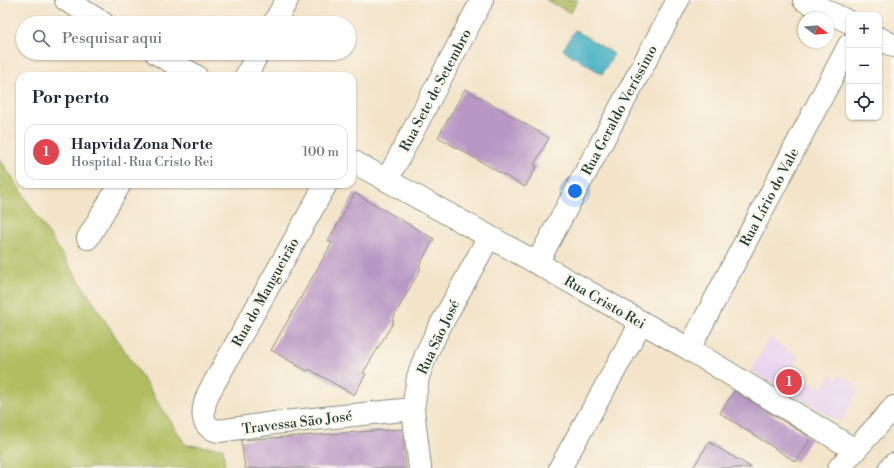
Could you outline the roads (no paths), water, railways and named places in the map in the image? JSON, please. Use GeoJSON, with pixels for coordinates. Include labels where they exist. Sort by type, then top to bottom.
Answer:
{"type":"FeatureCollection","features":[{"type":"Feature","properties":{"kind":"main road"},"geometry":{"type":"LineString","coordinates":[[278,16],[287,0]]}},
{"type":"Feature","properties":{"kind":"main road","name":"Rua Sete de Setembro"},"geometry":{"type":"LineString","coordinates":[[387,180],[482,0]]}},
{"type":"Feature","properties":{"kind":"main road","name":"Rua Geraldo Veríssimo"},"geometry":{"type":"LineString","coordinates":[[537,263],[678,0]]}},
{"type":"Feature","properties":{"kind":"main road"},"geometry":{"type":"LineString","coordinates":[[804,0],[846,21]]}},
{"type":"Feature","properties":{"kind":"main road"},"geometry":{"type":"LineString","coordinates":[[78,3],[94,16]]}},
{"type":"Feature","properties":{"kind":"main road"},"geometry":{"type":"LineString","coordinates":[[882,40],[894,46]]}},
{"type":"Feature","properties":{"kind":"main road","name":"Rua Lírio do Vale"},"geometry":{"type":"LineString","coordinates":[[689,350],[847,48]]}},
{"type":"Feature","properties":{"kind":"main road"},"geometry":{"type":"LineString","coordinates":[[167,60],[186,72]]}},
{"type":"Feature","properties":{"kind":"main road"},"geometry":{"type":"LineString","coordinates":[[248,72],[254,60]]}},
{"type":"Feature","properties":{"kind":"main road","name":"Rua Cristo Rei"},"geometry":{"type":"LineString","coordinates":[[356,164],[537,263],[689,350],[855,450]]}},
{"type":"Feature","properties":{"kind":"main road"},"geometry":{"type":"LineString","coordinates":[[88,238],[118,188]]}},
{"type":"Feature","properties":{"kind":"main road","name":"Rua do Mangueirão"},"geometry":{"type":"LineString","coordinates":[[205,402],[212,386],[324,188]]}},
{"type":"Feature","properties":{"kind":"main road","name":"Rua São José"},"geometry":{"type":"LineString","coordinates":[[420,468],[413,409],[418,377],[427,352],[438,330],[489,237]]}},
{"type":"Feature","properties":{"kind":"main road"},"geometry":{"type":"LineString","coordinates":[[560,468],[641,323]]}},
{"type":"Feature","properties":{"kind":"main road","name":"Travessa São José"},"geometry":{"type":"LineString","coordinates":[[205,402],[203,414],[204,420],[211,429],[219,431],[274,423],[413,409]]}},
{"type":"Feature","properties":{"kind":"main road"},"geometry":{"type":"LineString","coordinates":[[840,468],[894,407]]}},
{"type":"Feature","properties":{"kind":"main road"},"geometry":{"type":"LineString","coordinates":[[890,468],[894,464]]}},
{"type":"Feature","properties":{"kind":"water"},"geometry":{"type":"Polygon","coordinates":[[[575,30],[614,54],[602,74],[563,50],[575,30]]]}},
{"type":"Feature","properties":{"kind":"place","name":"Hapvida Zona Norte"},"geometry":{"type":"Point","coordinates":[789,382]}}]}
